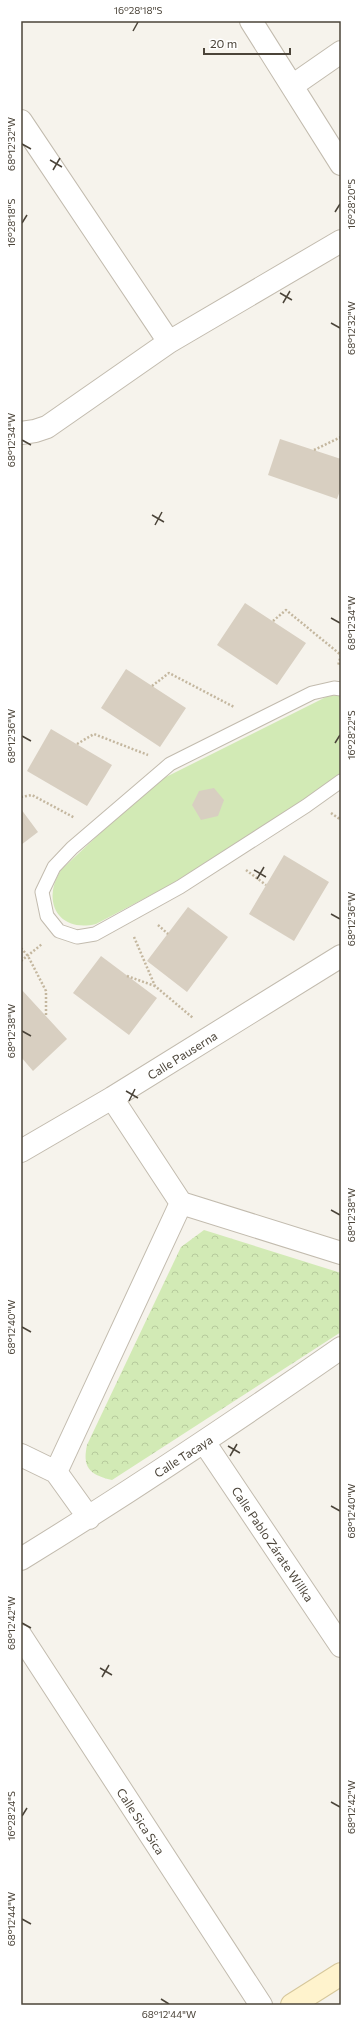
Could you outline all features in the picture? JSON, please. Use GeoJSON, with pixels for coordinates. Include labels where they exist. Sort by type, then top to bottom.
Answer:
{"type":"FeatureCollection","features":[{"type":"Feature","properties":{"kind":"main road"},"geometry":{"type":"LineString","coordinates":[[292,2005],[341,1974]]}},
{"type":"Feature","properties":{"kind":"street"},"geometry":{"type":"LineString","coordinates":[[251,21],[341,164]]}},
{"type":"Feature","properties":{"kind":"street"},"geometry":{"type":"LineString","coordinates":[[292,86],[341,52]]}},
{"type":"Feature","properties":{"kind":"street"},"geometry":{"type":"LineString","coordinates":[[23,131],[169,342]]}},
{"type":"Feature","properties":{"kind":"street"},"geometry":{"type":"LineString","coordinates":[[21,433],[47,427],[169,342],[341,241]]}},
{"type":"Feature","properties":{"kind":"street","name":"Calle Pauserna"},"geometry":{"type":"LineString","coordinates":[[21,1151],[112,1098],[341,956]]}},
{"type":"Feature","properties":{"kind":"street"},"geometry":{"type":"LineString","coordinates":[[112,1098],[181,1203],[341,1253]]}},
{"type":"Feature","properties":{"kind":"street"},"geometry":{"type":"LineString","coordinates":[[56,1472],[181,1203]]}},
{"type":"Feature","properties":{"kind":"street","name":"Calle Tacaya"},"geometry":{"type":"LineString","coordinates":[[21,1559],[89,1518],[204,1442],[341,1348]]}},
{"type":"Feature","properties":{"kind":"street","name":"Calle Pablo Zárate Willka"},"geometry":{"type":"LineString","coordinates":[[204,1442],[341,1646]]}},
{"type":"Feature","properties":{"kind":"street"},"geometry":{"type":"LineString","coordinates":[[21,1455],[56,1472],[89,1518]]}},
{"type":"Feature","properties":{"kind":"street","name":"Calle Sica Sica"},"geometry":{"type":"LineString","coordinates":[[21,1636],[261,2005]]}},
{"type":"Feature","properties":{"kind":"lane"},"geometry":{"type":"LineString","coordinates":[[337,688],[312,693],[257,719],[170,764],[72,848],[54,867],[42,892],[47,916],[58,930],[77,937],[95,934],[180,887],[341,782]]}},
{"type":"Feature","properties":{"kind":"path"},"geometry":{"type":"LineString","coordinates":[[314,450],[341,437]]}},
{"type":"Feature","properties":{"kind":"path"},"geometry":{"type":"LineString","coordinates":[[273,621],[286,610],[341,655],[337,688]]}},
{"type":"Feature","properties":{"kind":"path"},"geometry":{"type":"LineString","coordinates":[[152,686],[169,673],[257,719]]}},
{"type":"Feature","properties":{"kind":"path"},"geometry":{"type":"LineString","coordinates":[[77,744],[94,734],[170,764]]}},
{"type":"Feature","properties":{"kind":"path"},"geometry":{"type":"LineString","coordinates":[[21,797],[32,795],[95,828]]}},
{"type":"Feature","properties":{"kind":"path"},"geometry":{"type":"LineString","coordinates":[[126,917],[155,986]]}},
{"type":"Feature","properties":{"kind":"path"},"geometry":{"type":"LineString","coordinates":[[21,961],[58,930]]}},
{"type":"Feature","properties":{"kind":"path"},"geometry":{"type":"LineString","coordinates":[[21,948],[28,956],[46,991],[46,1017]]}},
{"type":"Feature","properties":{"kind":"path"},"geometry":{"type":"LineString","coordinates":[[127,976],[155,986],[192,1017],[211,1037]]}},
{"type":"Feature","properties":{"kind":"green space"},"geometry":{"type":"Polygon","coordinates":[[[341,694],[341,775],[202,868],[96,924],[83,926],[72,924],[63,919],[57,912],[53,903],[53,893],[55,882],[61,870],[156,782],[326,697],[341,694]]]}},
{"type":"Feature","properties":{"kind":"green space"},"geometry":{"type":"Polygon","coordinates":[[[204,1230],[341,1273],[341,1332],[112,1480],[98,1476],[89,1469],[87,1465],[87,1445],[181,1247],[204,1230]]]}},
{"type":"Feature","properties":{"kind":"building"},"geometry":{"type":"Polygon","coordinates":[[[280,439],[341,459],[341,488],[337,499],[268,475],[280,439]]]}},
{"type":"Feature","properties":{"kind":"building"},"geometry":{"type":"Polygon","coordinates":[[[245,603],[306,643],[277,685],[217,645],[245,603]]]}},
{"type":"Feature","properties":{"kind":"building"},"geometry":{"type":"Polygon","coordinates":[[[126,669],[186,708],[160,747],[101,708],[126,669]]]}},
{"type":"Feature","properties":{"kind":"building"},"geometry":{"type":"Polygon","coordinates":[[[51,729],[112,765],[87,806],[27,771],[51,729]]]}},
{"type":"Feature","properties":{"kind":"building"},"geometry":{"type":"Polygon","coordinates":[[[214,788],[224,800],[218,816],[201,820],[192,805],[199,791],[214,788]]]}},
{"type":"Feature","properties":{"kind":"building"},"geometry":{"type":"Polygon","coordinates":[[[21,809],[38,832],[21,845],[21,809]]]}},
{"type":"Feature","properties":{"kind":"building"},"geometry":{"type":"Polygon","coordinates":[[[284,855],[329,882],[294,941],[249,914],[284,855]]]}},
{"type":"Feature","properties":{"kind":"building"},"geometry":{"type":"Polygon","coordinates":[[[188,907],[228,937],[187,992],[147,961],[188,907]]]}},
{"type":"Feature","properties":{"kind":"building"},"geometry":{"type":"Polygon","coordinates":[[[101,956],[157,998],[129,1035],[73,993],[101,956]]]}},
{"type":"Feature","properties":{"kind":"building"},"geometry":{"type":"Polygon","coordinates":[[[21,989],[67,1039],[33,1071],[21,1057],[21,989]]]}}]}
